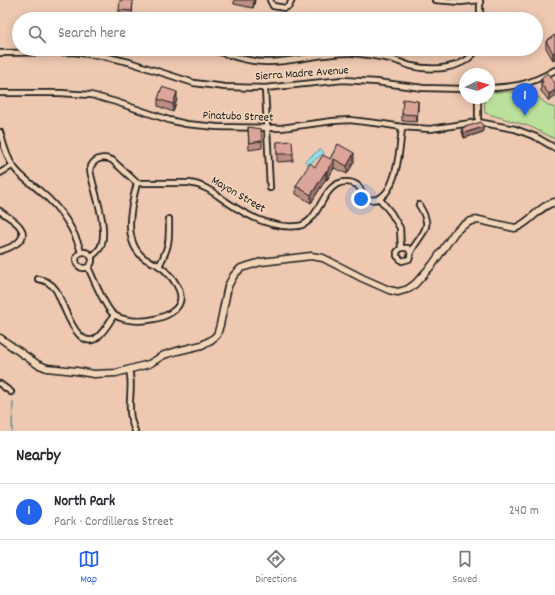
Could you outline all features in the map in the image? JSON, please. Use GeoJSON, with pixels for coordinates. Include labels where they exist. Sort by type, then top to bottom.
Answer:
{"type":"FeatureCollection","features":[{"type":"Feature","properties":{"kind":"street"},"geometry":{"type":"LineString","coordinates":[[270,0],[273,6],[285,8],[289,6],[292,0]]}},
{"type":"Feature","properties":{"kind":"street"},"geometry":{"type":"LineString","coordinates":[[435,0],[461,2],[479,0],[480,12]]}},
{"type":"Feature","properties":{"kind":"street","name":"Sierra Madre Avenue"},"geometry":{"type":"LineString","coordinates":[[0,52],[12,52]]}},
{"type":"Feature","properties":{"kind":"street","name":"Sierra Madre Avenue"},"geometry":{"type":"LineString","coordinates":[[105,56],[194,82],[225,87],[265,88],[343,80],[376,82],[423,88],[459,88]]}},
{"type":"Feature","properties":{"kind":"street"},"geometry":{"type":"LineString","coordinates":[[231,56],[240,59],[268,62],[319,56]]}},
{"type":"Feature","properties":{"kind":"street"},"geometry":{"type":"LineString","coordinates":[[372,56],[428,68],[452,66],[462,63],[472,56]]}},
{"type":"Feature","properties":{"kind":"street"},"geometry":{"type":"LineString","coordinates":[[495,88],[521,86],[555,70]]}},
{"type":"Feature","properties":{"kind":"street"},"geometry":{"type":"LineString","coordinates":[[265,88],[270,188]]}},
{"type":"Feature","properties":{"kind":"street","name":"Pinatubo Street"},"geometry":{"type":"LineString","coordinates":[[0,93],[82,94],[102,98],[186,124],[217,128],[297,127],[333,121],[350,120],[430,129],[478,122],[515,129],[555,148]]}},
{"type":"Feature","properties":{"kind":"street"},"geometry":{"type":"LineString","coordinates":[[478,104],[478,122]]}},
{"type":"Feature","properties":{"kind":"street"},"geometry":{"type":"LineString","coordinates":[[402,127],[396,173],[390,188],[379,198],[391,213],[400,228],[401,248],[397,254],[400,260],[405,262],[409,259],[410,252],[425,232],[426,215],[419,204]]}},
{"type":"Feature","properties":{"kind":"street"},"geometry":{"type":"LineString","coordinates":[[0,132],[12,166],[58,209],[71,228],[81,252]]}},
{"type":"Feature","properties":{"kind":"street"},"geometry":{"type":"LineString","coordinates":[[100,158],[107,158],[112,160],[137,183],[133,200],[130,229],[133,242],[140,254],[145,259],[159,266],[167,273],[177,286],[181,300],[176,310],[161,317],[146,321],[125,320],[114,315],[109,310],[88,267],[91,264],[92,257],[100,248],[103,232],[99,206],[90,170],[91,165],[96,160],[100,158]]}},
{"type":"Feature","properties":{"kind":"street"},"geometry":{"type":"LineString","coordinates":[[0,173],[12,166]]}},
{"type":"Feature","properties":{"kind":"street","name":"Mayon Street"},"geometry":{"type":"LineString","coordinates":[[137,183],[198,184],[255,218],[277,225],[286,226],[303,224],[309,220],[318,209],[329,190],[339,183],[350,182],[357,184],[365,198],[379,198]]}},
{"type":"Feature","properties":{"kind":"street"},"geometry":{"type":"LineString","coordinates":[[0,338],[37,364],[47,368],[104,375],[129,370],[149,364],[164,355],[177,350],[202,345],[217,335],[228,286],[234,275],[241,268],[261,262],[311,256],[323,258],[362,278],[389,290],[398,292],[408,289],[415,284],[433,264],[455,232],[462,226],[471,221],[479,220],[515,228],[520,226],[544,206],[555,202]]}},
{"type":"Feature","properties":{"kind":"street"},"geometry":{"type":"LineString","coordinates":[[0,211],[19,226],[22,233],[22,237],[18,243],[0,251]]}},
{"type":"Feature","properties":{"kind":"street"},"geometry":{"type":"LineString","coordinates":[[159,266],[167,251],[169,241],[169,219]]}},
{"type":"Feature","properties":{"kind":"street"},"geometry":{"type":"LineString","coordinates":[[401,248],[405,248],[410,252]]}},
{"type":"Feature","properties":{"kind":"street"},"geometry":{"type":"LineString","coordinates":[[88,267],[80,267],[76,263],[76,255],[81,252],[86,252],[92,257]]}},
{"type":"Feature","properties":{"kind":"street"},"geometry":{"type":"LineString","coordinates":[[38,279],[45,280],[56,290],[76,332],[83,340],[95,339],[102,333],[114,315]]}},
{"type":"Feature","properties":{"kind":"street"},"geometry":{"type":"LineString","coordinates":[[129,370],[132,390],[130,410],[135,431]]}},
{"type":"Feature","properties":{"kind":"street"},"geometry":{"type":"LineString","coordinates":[[0,384],[11,392]]}},
{"type":"Feature","properties":{"kind":"green space"},"geometry":{"type":"Polygon","coordinates":[[[528,89],[549,106],[555,108],[555,139],[529,126],[485,113],[484,104],[495,104],[495,92],[514,92],[528,89]]]}},
{"type":"Feature","properties":{"kind":"water"},"geometry":{"type":"Polygon","coordinates":[[[321,149],[324,153],[308,165],[305,161],[321,149]]]}},
{"type":"Feature","properties":{"kind":"building"},"geometry":{"type":"Polygon","coordinates":[[[120,0],[133,0],[132,11],[119,10],[120,0]]]}},
{"type":"Feature","properties":{"kind":"building"},"geometry":{"type":"Polygon","coordinates":[[[555,35],[555,52],[553,53],[546,41],[555,35]]]}},
{"type":"Feature","properties":{"kind":"building"},"geometry":{"type":"Polygon","coordinates":[[[547,73],[555,83],[555,90],[549,94],[541,84],[543,82],[541,78],[547,73]]]}},
{"type":"Feature","properties":{"kind":"building"},"geometry":{"type":"Polygon","coordinates":[[[162,87],[177,92],[173,104],[158,99],[162,87]]]}},
{"type":"Feature","properties":{"kind":"building"},"geometry":{"type":"Polygon","coordinates":[[[403,99],[418,101],[417,115],[402,114],[403,99]]]}},
{"type":"Feature","properties":{"kind":"building"},"geometry":{"type":"Polygon","coordinates":[[[481,122],[483,127],[464,133],[462,128],[481,122]]]}},
{"type":"Feature","properties":{"kind":"building"},"geometry":{"type":"Polygon","coordinates":[[[248,127],[261,129],[262,141],[249,143],[248,127]]]}},
{"type":"Feature","properties":{"kind":"building"},"geometry":{"type":"Polygon","coordinates":[[[292,141],[293,154],[277,154],[277,142],[292,141]]]}},
{"type":"Feature","properties":{"kind":"building"},"geometry":{"type":"Polygon","coordinates":[[[338,144],[354,153],[347,166],[334,159],[311,195],[296,186],[310,163],[315,167],[323,155],[330,159],[338,144]]]}},
{"type":"Feature","properties":{"kind":"waterway"},"geometry":{"type":"LineString","coordinates":[[12,431],[13,402]]}},
{"type":"Feature","properties":{"kind":"place","name":"North Park"},"geometry":{"type":"Point","coordinates":[525,116]}}]}
